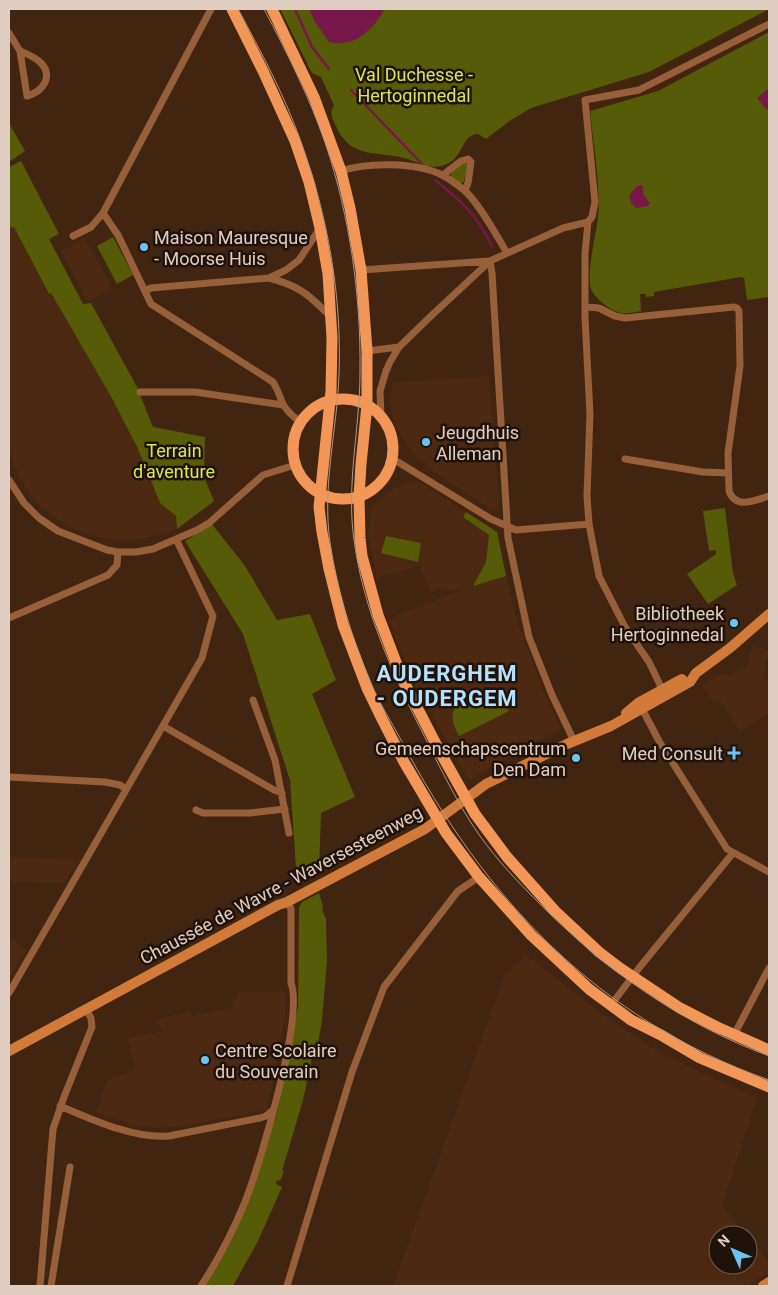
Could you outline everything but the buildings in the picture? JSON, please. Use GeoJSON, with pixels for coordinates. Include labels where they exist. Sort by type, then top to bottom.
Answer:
{"type":"FeatureCollection","features":[{"type":"Feature","properties":{"kind":"main road"},"geometry":{"type":"LineString","coordinates":[[232,9],[295,141],[309,182],[320,228],[328,274],[331,317],[330,401],[320,507],[324,543],[343,625],[367,688],[404,762],[437,819],[479,877],[531,935],[589,989],[631,1020],[700,1058],[769,1087]]}},
{"type":"Feature","properties":{"kind":"main road"},"geometry":{"type":"LineString","coordinates":[[272,9],[314,98],[341,171],[350,208],[361,270],[367,350],[367,405],[360,464],[359,497],[362,556],[378,616],[402,678],[439,750],[488,833],[530,884],[575,930],[599,952],[680,1008],[769,1050]]}},
{"type":"Feature","properties":{"kind":"main road"},"geometry":{"type":"LineString","coordinates":[[352,400],[367,405],[381,417],[388,427],[392,438],[392,461],[387,473],[380,483],[359,497],[338,499],[320,494],[301,477],[295,465],[293,443],[300,422],[319,405],[330,401],[352,400]]}},
{"type":"Feature","properties":{"kind":"main road","name":"Chaussée de Wavre - Waversesteenweg"},"geometry":{"type":"LineString","coordinates":[[9,1050],[278,905],[422,830],[493,780],[574,740],[611,726],[662,689],[696,673],[730,648],[769,614]]}},
{"type":"Feature","properties":{"kind":"main road","name":"Chaussée de Wavre - Waversesteenweg"},"geometry":{"type":"LineString","coordinates":[[640,706],[690,682],[696,673]]}},
{"type":"Feature","properties":{"kind":"main road"},"geometry":{"type":"LineString","coordinates":[[763,1286],[769,1282]]}},
{"type":"Feature","properties":{"kind":"street"},"geometry":{"type":"LineString","coordinates":[[73,236],[91,227],[103,213],[211,9]]}},
{"type":"Feature","properties":{"kind":"street"},"geometry":{"type":"LineString","coordinates":[[381,417],[380,391],[382,382],[390,362],[399,347],[490,261],[563,228],[588,222],[592,218],[595,202],[585,100],[639,90],[769,24]]}},
{"type":"Feature","properties":{"kind":"street"},"geometry":{"type":"LineString","coordinates":[[9,33],[20,51],[27,96],[37,94],[43,88],[47,77],[43,65],[33,57],[20,51]]}},
{"type":"Feature","properties":{"kind":"street"},"geometry":{"type":"LineString","coordinates":[[443,175],[461,161],[468,159],[472,162],[465,190]]}},
{"type":"Feature","properties":{"kind":"street"},"geometry":{"type":"LineString","coordinates":[[341,171],[384,164],[411,167],[443,175],[465,190],[485,217],[507,253]]}},
{"type":"Feature","properties":{"kind":"street"},"geometry":{"type":"LineString","coordinates":[[103,213],[118,235],[151,304],[273,382],[290,413],[300,422]]}},
{"type":"Feature","properties":{"kind":"street"},"geometry":{"type":"LineString","coordinates":[[588,222],[585,254],[590,414],[587,496],[589,524],[599,576],[625,627],[649,662],[662,689]]}},
{"type":"Feature","properties":{"kind":"street"},"geometry":{"type":"LineString","coordinates":[[269,278],[286,270],[299,260],[320,228]]}},
{"type":"Feature","properties":{"kind":"street"},"geometry":{"type":"LineString","coordinates":[[361,270],[490,261]]}},
{"type":"Feature","properties":{"kind":"street"},"geometry":{"type":"LineString","coordinates":[[490,261],[508,538],[529,637],[549,687],[574,740]]}},
{"type":"Feature","properties":{"kind":"street"},"geometry":{"type":"LineString","coordinates":[[145,291],[151,288],[269,278],[288,283],[304,292],[331,317]]}},
{"type":"Feature","properties":{"kind":"street"},"geometry":{"type":"LineString","coordinates":[[586,307],[599,308],[615,316],[625,318],[734,306],[737,308],[739,311],[740,366],[728,452],[729,491],[735,500],[748,502],[769,496]]}},
{"type":"Feature","properties":{"kind":"street"},"geometry":{"type":"LineString","coordinates":[[367,350],[399,347]]}},
{"type":"Feature","properties":{"kind":"street"},"geometry":{"type":"LineString","coordinates":[[140,392],[195,392],[284,404]]}},
{"type":"Feature","properties":{"kind":"street"},"geometry":{"type":"LineString","coordinates":[[625,460],[703,472],[728,473]]}},
{"type":"Feature","properties":{"kind":"street"},"geometry":{"type":"LineString","coordinates":[[392,461],[398,462],[491,519],[516,530],[589,524]]}},
{"type":"Feature","properties":{"kind":"street"},"geometry":{"type":"LineString","coordinates":[[9,480],[24,503],[39,518],[58,531],[90,544],[118,552],[136,552],[153,549],[209,523],[263,475],[295,465]]}},
{"type":"Feature","properties":{"kind":"street"},"geometry":{"type":"LineString","coordinates":[[9,992],[202,658],[213,616],[176,539]]}},
{"type":"Feature","properties":{"kind":"street"},"geometry":{"type":"LineString","coordinates":[[9,618],[108,575],[117,565],[118,552]]}},
{"type":"Feature","properties":{"kind":"street"},"geometry":{"type":"LineString","coordinates":[[253,700],[275,760],[289,833]]}},
{"type":"Feature","properties":{"kind":"street"},"geometry":{"type":"LineString","coordinates":[[640,706],[659,741],[727,849],[769,872]]}},
{"type":"Feature","properties":{"kind":"street"},"geometry":{"type":"LineString","coordinates":[[163,726],[282,793]]}},
{"type":"Feature","properties":{"kind":"street"},"geometry":{"type":"LineString","coordinates":[[9,777],[105,782],[126,789]]}},
{"type":"Feature","properties":{"kind":"street"},"geometry":{"type":"LineString","coordinates":[[196,810],[203,813],[250,813],[285,809]]}},
{"type":"Feature","properties":{"kind":"street"},"geometry":{"type":"LineString","coordinates":[[610,1005],[733,853]]}},
{"type":"Feature","properties":{"kind":"street"},"geometry":{"type":"LineString","coordinates":[[287,1286],[352,1072],[384,987],[458,891],[479,877]]}},
{"type":"Feature","properties":{"kind":"street"},"geometry":{"type":"LineString","coordinates":[[201,1286],[226,1242],[245,1202],[259,1161],[286,1057],[294,1006],[291,910],[287,902]]}},
{"type":"Feature","properties":{"kind":"street"},"geometry":{"type":"LineString","coordinates":[[734,1035],[769,968]]}},
{"type":"Feature","properties":{"kind":"street"},"geometry":{"type":"LineString","coordinates":[[40,1286],[53,1129],[60,1106],[92,1027],[91,1018],[86,1009]]}},
{"type":"Feature","properties":{"kind":"street"},"geometry":{"type":"LineString","coordinates":[[60,1106],[138,1135],[155,1137],[260,1118],[272,1111]]}},
{"type":"Feature","properties":{"kind":"street"},"geometry":{"type":"LineString","coordinates":[[51,1286],[70,1166]]}},
{"type":"Feature","properties":{"kind":"shaded area"},"geometry":{"type":"Polygon","coordinates":[[[309,9],[385,9],[362,36],[355,40],[339,43],[329,42],[315,22],[309,9]]]}},
{"type":"Feature","properties":{"kind":"shaded area"},"geometry":{"type":"Polygon","coordinates":[[[769,88],[769,108],[767,110],[757,98],[769,88]]]}},
{"type":"Feature","properties":{"kind":"shaded area"},"geometry":{"type":"Polygon","coordinates":[[[641,185],[644,187],[642,188],[644,195],[650,202],[648,206],[637,208],[631,203],[629,195],[637,186],[641,185]]]}},
{"type":"Feature","properties":{"kind":"shaded area"},"geometry":{"type":"Polygon","coordinates":[[[9,224],[11,228],[14,227],[48,294],[51,293],[113,400],[131,435],[160,503],[176,516],[177,529],[132,540],[94,536],[70,527],[47,512],[34,499],[22,481],[13,463],[9,449],[9,224]]]}},
{"type":"Feature","properties":{"kind":"shaded area"},"geometry":{"type":"Polygon","coordinates":[[[85,238],[112,288],[88,302],[61,251],[85,238]]]}},
{"type":"Feature","properties":{"kind":"shaded area"},"geometry":{"type":"Polygon","coordinates":[[[489,376],[499,507],[492,509],[447,481],[447,479],[435,472],[412,452],[396,427],[390,400],[392,383],[489,376]]]}},
{"type":"Feature","properties":{"kind":"shaded area"},"geometry":{"type":"Polygon","coordinates":[[[418,481],[497,532],[515,615],[544,692],[561,728],[469,780],[417,689],[388,619],[461,590],[439,588],[431,592],[419,566],[377,578],[368,535],[372,507],[396,487],[418,481]]]}},
{"type":"Feature","properties":{"kind":"shaded area"},"geometry":{"type":"Polygon","coordinates":[[[752,646],[769,650],[763,677],[768,681],[769,686],[769,713],[740,732],[722,703],[712,700],[702,685],[721,674],[730,676],[747,665],[752,646]]]}},
{"type":"Feature","properties":{"kind":"shaded area"},"geometry":{"type":"Polygon","coordinates":[[[9,857],[78,860],[64,883],[9,881],[9,857]]]}},
{"type":"Feature","properties":{"kind":"shaded area"},"geometry":{"type":"Polygon","coordinates":[[[9,938],[27,949],[9,979],[9,938]]]}},
{"type":"Feature","properties":{"kind":"shaded area"},"geometry":{"type":"Polygon","coordinates":[[[526,955],[611,1021],[662,1054],[757,1098],[722,1206],[738,1225],[708,1225],[708,1275],[758,1275],[758,1249],[769,1262],[769,1272],[747,1286],[393,1286],[504,977],[526,955]]]}},
{"type":"Feature","properties":{"kind":"shaded area","name":"Centre Scolaire du Souverain"},"geometry":{"type":"Polygon","coordinates":[[[240,992],[286,992],[285,1017],[267,1110],[184,1126],[158,1128],[136,1126],[96,1112],[107,1081],[135,1069],[128,1038],[162,1031],[156,1019],[190,1012],[193,1016],[232,1008],[231,1006],[240,992]]]}},
{"type":"Feature","properties":{"kind":"green space","name":"Val Duchesse - Hertoginnedal"},"geometry":{"type":"Polygon","coordinates":[[[280,9],[769,9],[649,72],[531,108],[486,139],[478,134],[472,135],[455,159],[436,167],[426,166],[404,158],[365,152],[349,144],[342,137],[331,113],[334,105],[321,77],[312,73],[280,9]]]}},
{"type":"Feature","properties":{"kind":"green space"},"geometry":{"type":"Polygon","coordinates":[[[769,32],[769,297],[747,300],[744,278],[741,277],[654,292],[654,296],[646,297],[646,294],[640,294],[641,311],[624,313],[609,308],[594,294],[590,285],[590,266],[599,206],[598,179],[590,111],[658,91],[769,32]]]}},
{"type":"Feature","properties":{"kind":"green space"},"geometry":{"type":"Polygon","coordinates":[[[9,123],[25,151],[9,162],[9,123]]]}},
{"type":"Feature","properties":{"kind":"green space","name":"Terrain d'aventure"},"geometry":{"type":"Polygon","coordinates":[[[21,161],[59,234],[49,239],[83,304],[91,303],[137,387],[153,427],[205,437],[204,477],[214,501],[177,529],[176,516],[160,503],[137,447],[113,400],[51,293],[49,294],[14,227],[11,228],[9,224],[9,167],[21,161]]]}},
{"type":"Feature","properties":{"kind":"green space"},"geometry":{"type":"Polygon","coordinates":[[[465,162],[468,164],[464,182],[460,183],[451,177],[451,173],[465,162]]]}},
{"type":"Feature","properties":{"kind":"green space"},"geometry":{"type":"Polygon","coordinates":[[[113,237],[133,275],[117,284],[97,246],[113,237]]]}},
{"type":"Feature","properties":{"kind":"green space"},"geometry":{"type":"Polygon","coordinates":[[[725,508],[733,573],[737,585],[708,604],[687,574],[716,554],[716,550],[709,551],[703,511],[725,508]]]}},
{"type":"Feature","properties":{"kind":"green space"},"geometry":{"type":"Polygon","coordinates":[[[466,512],[497,532],[506,576],[473,586],[486,562],[489,535],[463,517],[466,512]]]}},
{"type":"Feature","properties":{"kind":"green space"},"geometry":{"type":"Polygon","coordinates":[[[212,524],[245,566],[277,620],[310,614],[336,680],[312,694],[355,797],[321,813],[319,871],[297,882],[290,780],[243,634],[185,541],[212,524]]]}},
{"type":"Feature","properties":{"kind":"green space"},"geometry":{"type":"Polygon","coordinates":[[[386,536],[421,543],[418,562],[381,553],[386,536]]]}},
{"type":"Feature","properties":{"kind":"green space"},"geometry":{"type":"Polygon","coordinates":[[[501,692],[509,711],[459,736],[453,722],[455,708],[501,692]]]}},
{"type":"Feature","properties":{"kind":"green space"},"geometry":{"type":"Polygon","coordinates":[[[319,893],[323,906],[322,910],[326,919],[327,961],[322,1020],[318,1044],[315,1043],[303,1100],[282,1171],[284,1171],[280,1181],[277,1180],[276,1184],[282,1187],[258,1241],[233,1286],[204,1286],[222,1255],[276,1117],[298,1007],[299,908],[302,902],[319,893]]]}},
{"type":"Feature","properties":{"kind":"waterway"},"geometry":{"type":"LineString","coordinates":[[295,9],[312,47],[329,69]]}},
{"type":"Feature","properties":{"kind":"waterway"},"geometry":{"type":"LineString","coordinates":[[351,90],[422,164]]}},
{"type":"Feature","properties":{"kind":"waterway"},"geometry":{"type":"LineString","coordinates":[[435,180],[452,194],[475,218],[492,247]]}},
{"type":"Feature","properties":{"kind":"tram line"},"geometry":{"type":"LineString","coordinates":[[238,9],[272,74],[295,125],[311,170],[326,228],[335,286],[339,345],[338,396],[328,500],[330,542],[346,614],[364,666],[378,698],[434,798],[470,852],[509,901],[552,947],[599,988],[651,1024],[707,1054],[769,1080]]}},
{"type":"Feature","properties":{"kind":"tram line"},"geometry":{"type":"LineString","coordinates":[[264,9],[298,76],[320,127],[342,201],[348,229],[356,286],[360,343],[359,393],[352,477],[354,540],[370,611],[406,700],[471,823],[500,862],[538,902],[589,950],[645,992],[705,1027],[736,1043],[769,1056]]}},
{"type":"Feature","properties":{"kind":"place","name":"Maison Mauresque - Moorse Huis"},"geometry":{"type":"Point","coordinates":[144,247]}},
{"type":"Feature","properties":{"kind":"place","name":"Jeugdhuis Alleman"},"geometry":{"type":"Point","coordinates":[426,442]}},
{"type":"Feature","properties":{"kind":"place","name":"Bibliotheek Hertoginnedal"},"geometry":{"type":"Point","coordinates":[734,623]}},
{"type":"Feature","properties":{"kind":"place","name":"Med Consult"},"geometry":{"type":"Point","coordinates":[734,753]}},
{"type":"Feature","properties":{"kind":"place","name":"Gemeenschapscentrum Den Dam"},"geometry":{"type":"Point","coordinates":[576,758]}},
{"type":"Feature","properties":{"kind":"place","name":"Centre Scolaire du Souverain"},"geometry":{"type":"Point","coordinates":[205,1060]}},
{"type":"Feature","properties":{"kind":"district","name":"AUDERGHEM - OUDERGEM"},"geometry":{"type":"Point","coordinates":[447,686]}}]}
